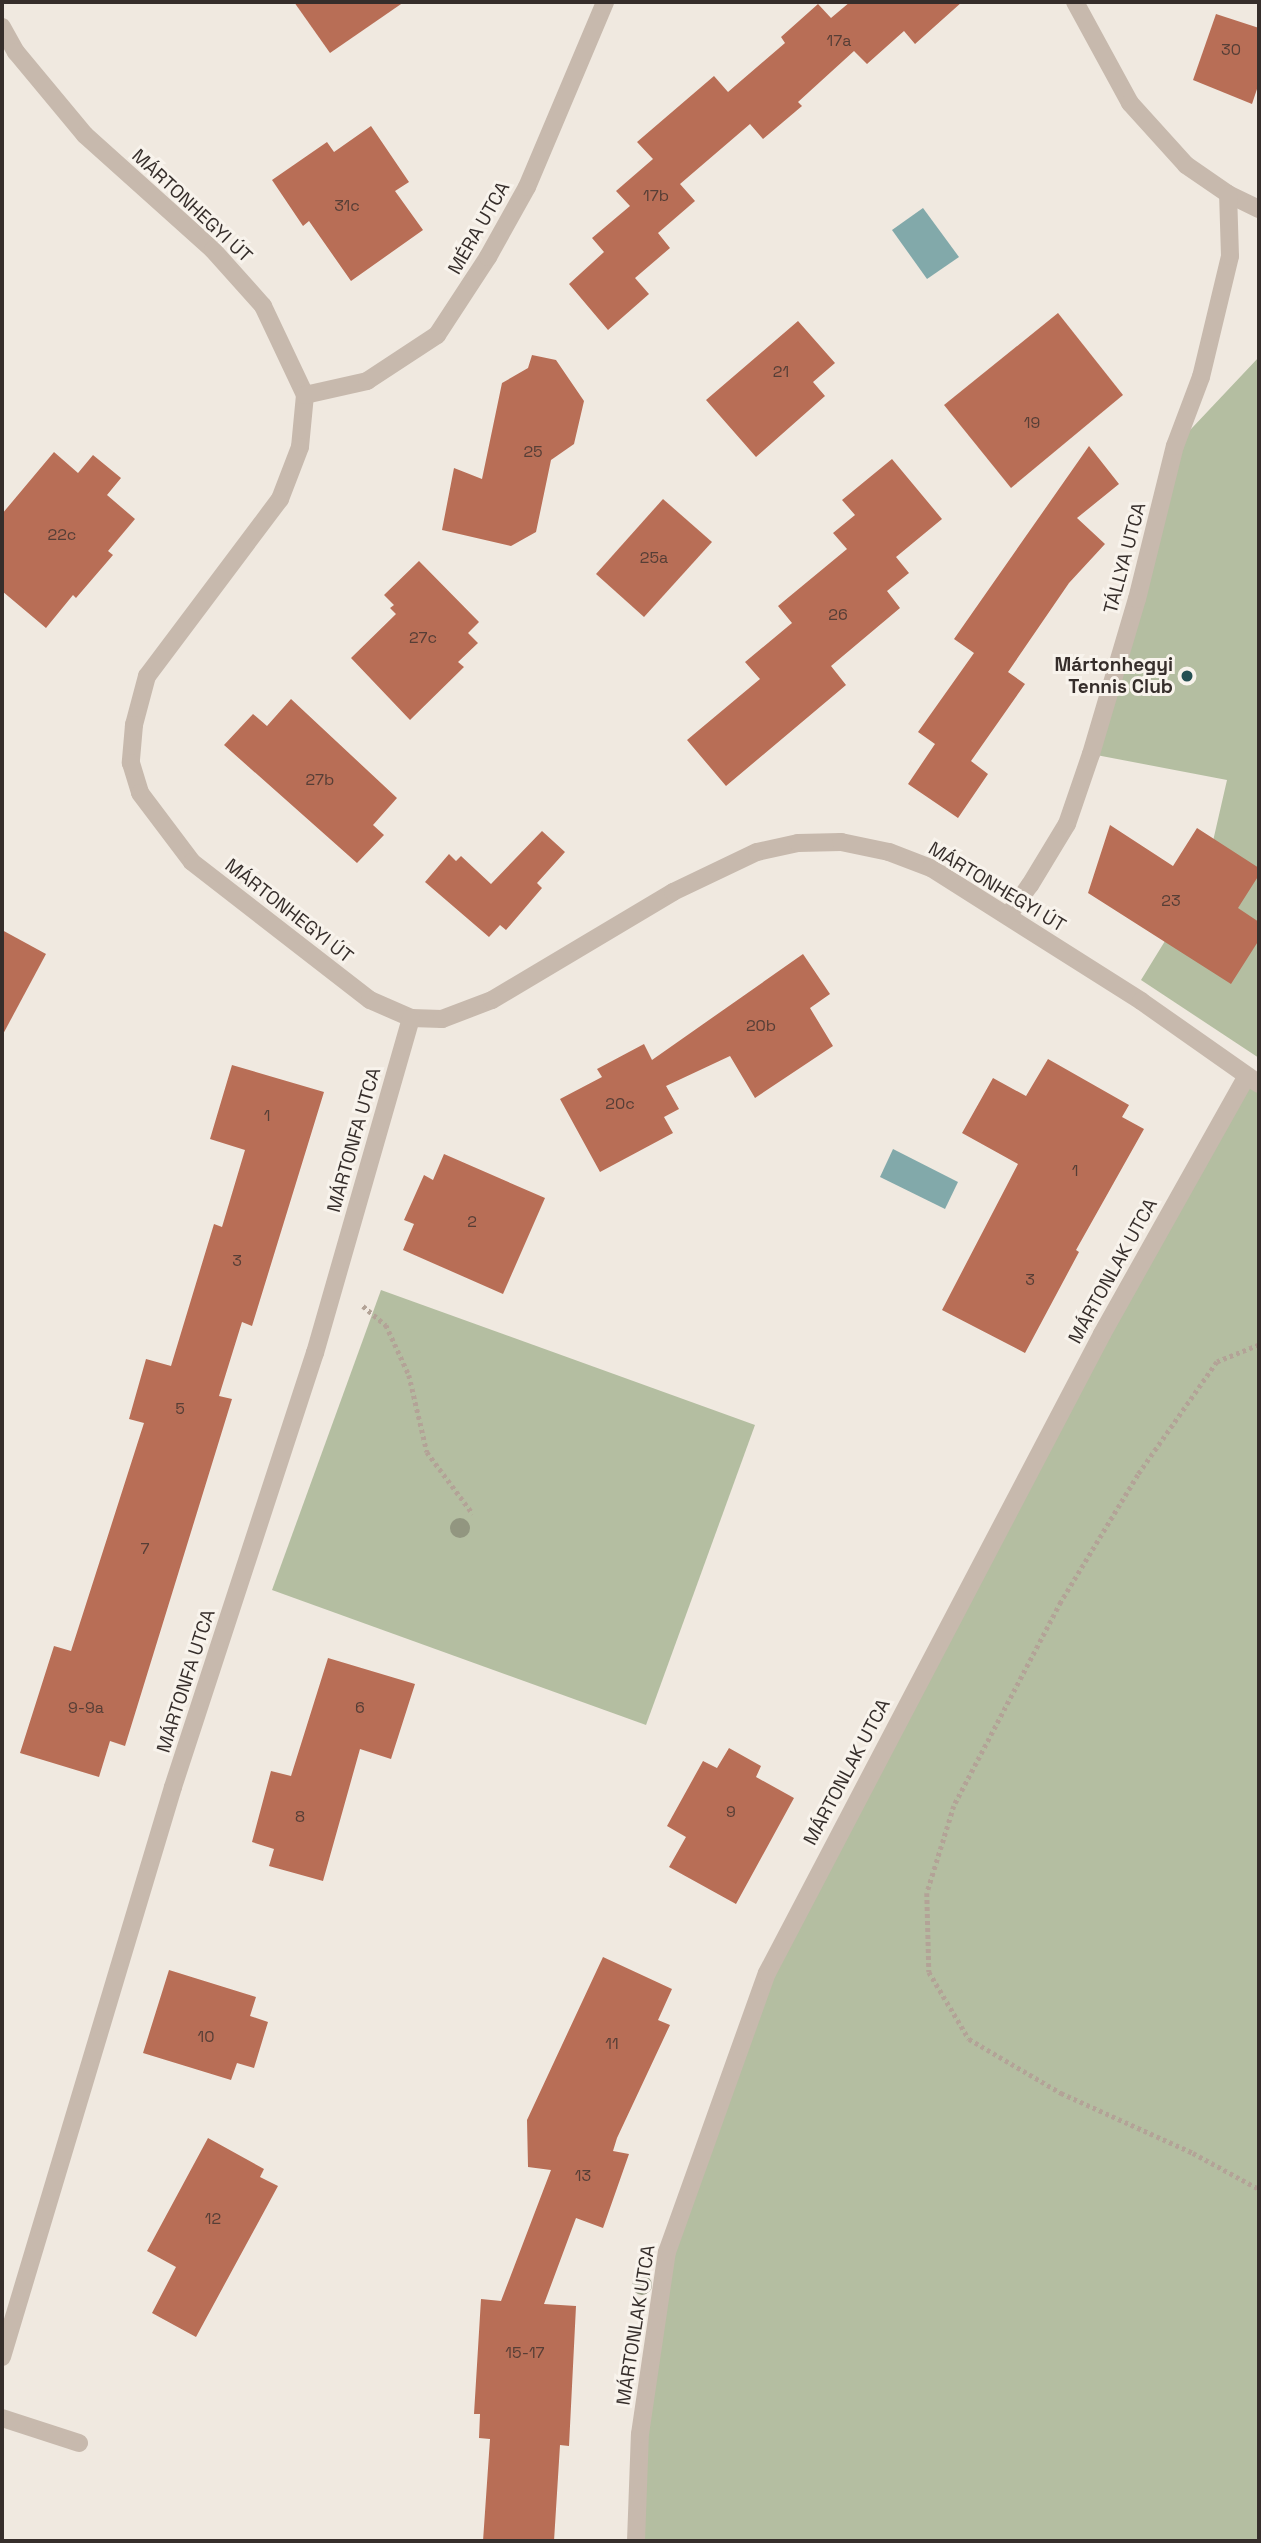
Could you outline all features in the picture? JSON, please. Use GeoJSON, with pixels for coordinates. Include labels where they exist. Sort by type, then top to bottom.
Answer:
{"type":"FeatureCollection","features":[{"type":"Feature","properties":{"kind":"street","name":"MÉRA UTCA"},"geometry":{"type":"LineString","coordinates":[[305,395],[368,381],[437,335],[488,257],[527,187],[605,2]]}},
{"type":"Feature","properties":{"kind":"street"},"geometry":{"type":"LineString","coordinates":[[1075,2],[1130,103],[1186,165],[1228,194],[1259,209]]}},
{"type":"Feature","properties":{"kind":"street","name":"MÁRTONHEGYI ÚT"},"geometry":{"type":"LineString","coordinates":[[2,27],[16,52],[85,135],[213,250],[263,306],[305,395],[300,447],[280,499],[147,676],[134,725],[131,763],[140,793],[192,862],[370,1000],[411,1018],[442,1019],[492,1000],[673,891],[757,852],[798,843],[841,842],[889,852],[931,868],[1141,1000],[1253,1080]]}},
{"type":"Feature","properties":{"kind":"street","name":"TÁLLYA UTCA"},"geometry":{"type":"LineString","coordinates":[[1008,916],[1030,886],[1067,824],[1091,754],[1137,599],[1175,446],[1201,376],[1230,256],[1228,194]]}},
{"type":"Feature","properties":{"kind":"street","name":"MÁRTONFA UTCA"},"geometry":{"type":"LineString","coordinates":[[2,2357],[173,1787],[335,1282],[411,1018]]}},
{"type":"Feature","properties":{"kind":"street","name":"MÁRTONLAK UTCA"},"geometry":{"type":"LineString","coordinates":[[636,2541],[640,2434],[667,2252],[767,1973],[1096,1346],[1253,1080]]}},
{"type":"Feature","properties":{"kind":"street"},"geometry":{"type":"LineString","coordinates":[[2,2418],[79,2444]]}},
{"type":"Feature","properties":{"kind":"path"},"geometry":{"type":"LineString","coordinates":[[335,1282],[386,1325],[409,1375],[427,1452],[473,1514]]}},
{"type":"Feature","properties":{"kind":"path"},"geometry":{"type":"LineString","coordinates":[[1259,1345],[1217,1362],[1138,1475],[1061,1602],[954,1805],[927,1892],[929,1972],[969,2039],[1061,2093],[1193,2153],[1259,2189]]}},
{"type":"Feature","properties":{"kind":"green space","name":"Mártonhegyi Tennis Club"},"geometry":{"type":"Polygon","coordinates":[[[1259,357],[1259,1058],[1141,980],[1205,876],[1227,780],[1091,754],[1175,446],[1259,357]]]}},
{"type":"Feature","properties":{"kind":"green space"},"geometry":{"type":"Polygon","coordinates":[[[1247,1076],[1259,1084],[1259,2541],[636,2541],[667,2252],[767,1973],[1247,1076]]]}},
{"type":"Feature","properties":{"kind":"green space"},"geometry":{"type":"Polygon","coordinates":[[[381,1290],[755,1425],[646,1725],[272,1590],[381,1290]]]}},
{"type":"Feature","properties":{"kind":"water"},"geometry":{"type":"Polygon","coordinates":[[[923,208],[959,257],[927,279],[892,230],[923,208]]]}},
{"type":"Feature","properties":{"kind":"water"},"geometry":{"type":"Polygon","coordinates":[[[893,1149],[958,1182],[945,1209],[880,1177],[893,1149]]]}},
{"type":"Feature","properties":{"kind":"building"},"geometry":{"type":"Polygon","coordinates":[[[294,2],[404,2],[330,53],[294,2]]]}},
{"type":"Feature","properties":{"kind":"building"},"geometry":{"type":"Polygon","coordinates":[[[850,2],[962,2],[915,44],[904,31],[867,64],[854,51],[798,102],[802,106],[763,139],[750,124],[680,184],[695,201],[658,233],[670,248],[635,278],[649,294],[608,330],[569,284],[604,252],[592,238],[630,206],[616,191],[653,159],[637,142],[714,76],[728,92],[785,43],[781,37],[818,4],[831,18],[850,2]]]}},
{"type":"Feature","properties":{"kind":"building"},"geometry":{"type":"Polygon","coordinates":[[[1216,14],[1259,28],[1259,83],[1252,104],[1193,80],[1216,14]]]}},
{"type":"Feature","properties":{"kind":"building"},"geometry":{"type":"Polygon","coordinates":[[[371,126],[409,182],[395,191],[423,230],[351,281],[309,221],[303,226],[272,180],[327,142],[334,152],[371,126]]]}},
{"type":"Feature","properties":{"kind":"building"},"geometry":{"type":"Polygon","coordinates":[[[1058,313],[1123,395],[1011,488],[944,405],[1058,313]]]}},
{"type":"Feature","properties":{"kind":"building"},"geometry":{"type":"Polygon","coordinates":[[[798,321],[835,363],[813,382],[825,396],[756,457],[706,400],[798,321]]]}},
{"type":"Feature","properties":{"kind":"building"},"geometry":{"type":"Polygon","coordinates":[[[532,355],[556,360],[584,401],[574,444],[551,460],[536,532],[511,546],[442,530],[454,468],[482,479],[502,383],[528,368],[532,355]]]}},
{"type":"Feature","properties":{"kind":"building"},"geometry":{"type":"Polygon","coordinates":[[[1089,446],[1119,484],[1077,518],[1105,544],[1069,583],[1008,672],[1025,684],[971,761],[988,774],[958,818],[908,784],[935,744],[918,732],[974,653],[954,639],[1089,446]]]}},
{"type":"Feature","properties":{"kind":"building"},"geometry":{"type":"Polygon","coordinates":[[[54,452],[78,473],[93,455],[121,478],[107,495],[135,519],[108,551],[113,555],[76,598],[73,595],[46,628],[2,591],[2,514],[54,452]]]}},
{"type":"Feature","properties":{"kind":"building"},"geometry":{"type":"Polygon","coordinates":[[[892,459],[942,519],[896,557],[909,573],[887,591],[900,608],[831,666],[846,685],[726,786],[687,740],[760,679],[745,662],[792,623],[778,606],[847,549],[833,533],[855,515],[842,500],[892,459]]]}},
{"type":"Feature","properties":{"kind":"building"},"geometry":{"type":"Polygon","coordinates":[[[663,499],[712,542],[644,617],[596,574],[663,499]]]}},
{"type":"Feature","properties":{"kind":"building"},"geometry":{"type":"Polygon","coordinates":[[[419,561],[479,622],[468,633],[478,643],[458,662],[464,667],[410,720],[351,658],[396,614],[390,608],[394,605],[384,595],[419,561]]]}},
{"type":"Feature","properties":{"kind":"building"},"geometry":{"type":"Polygon","coordinates":[[[291,699],[397,798],[373,825],[384,835],[357,863],[224,745],[253,714],[267,726],[291,699]]]}},
{"type":"Feature","properties":{"kind":"building"},"geometry":{"type":"Polygon","coordinates":[[[1110,825],[1173,866],[1197,828],[1259,868],[1259,875],[1238,908],[1259,922],[1259,940],[1231,984],[1088,893],[1110,825]]]}},
{"type":"Feature","properties":{"kind":"building"},"geometry":{"type":"Polygon","coordinates":[[[542,831],[565,852],[537,883],[542,888],[506,930],[500,925],[489,937],[425,882],[449,854],[456,861],[461,856],[491,884],[542,831]]]}},
{"type":"Feature","properties":{"kind":"building"},"geometry":{"type":"Polygon","coordinates":[[[2,930],[46,954],[2,1036],[2,930]]]}},
{"type":"Feature","properties":{"kind":"building"},"geometry":{"type":"Polygon","coordinates":[[[803,954],[830,994],[810,1008],[833,1046],[755,1098],[730,1056],[666,1086],[679,1109],[664,1117],[673,1133],[600,1172],[560,1099],[602,1077],[597,1069],[644,1044],[652,1060],[803,954]]]}},
{"type":"Feature","properties":{"kind":"building"},"geometry":{"type":"Polygon","coordinates":[[[1048,1059],[1129,1105],[1122,1117],[1144,1129],[1076,1250],[1079,1252],[1025,1353],[942,1310],[1018,1164],[962,1133],[993,1078],[1026,1096],[1048,1059]]]}},
{"type":"Feature","properties":{"kind":"building"},"geometry":{"type":"Polygon","coordinates":[[[232,1065],[324,1092],[252,1326],[242,1322],[219,1396],[232,1399],[125,1746],[110,1741],[99,1777],[20,1753],[54,1646],[71,1651],[144,1423],[129,1419],[146,1359],[171,1366],[214,1224],[222,1227],[245,1150],[210,1139],[232,1065]]]}},
{"type":"Feature","properties":{"kind":"building"},"geometry":{"type":"Polygon","coordinates":[[[444,1154],[545,1198],[503,1294],[403,1250],[414,1224],[404,1220],[424,1175],[433,1180],[444,1154]]]}},
{"type":"Feature","properties":{"kind":"building"},"geometry":{"type":"Polygon","coordinates":[[[328,1658],[415,1684],[391,1759],[360,1749],[323,1881],[269,1866],[274,1849],[252,1842],[271,1771],[291,1776],[328,1658]]]}},
{"type":"Feature","properties":{"kind":"building"},"geometry":{"type":"Polygon","coordinates":[[[729,1748],[761,1766],[756,1777],[794,1798],[736,1904],[669,1867],[686,1837],[667,1826],[703,1761],[717,1768],[729,1748]]]}},
{"type":"Feature","properties":{"kind":"building"},"geometry":{"type":"Polygon","coordinates":[[[603,1957],[672,1989],[658,2020],[670,2025],[617,2138],[613,2151],[629,2154],[603,2228],[576,2218],[544,2304],[576,2306],[569,2446],[560,2445],[554,2541],[483,2541],[490,2439],[479,2438],[480,2414],[474,2414],[481,2299],[501,2301],[551,2170],[528,2167],[527,2120],[603,1957]]]}},
{"type":"Feature","properties":{"kind":"building"},"geometry":{"type":"Polygon","coordinates":[[[169,1970],[256,1997],[250,2016],[268,2022],[254,2068],[237,2063],[231,2080],[143,2053],[169,1970]]]}},
{"type":"Feature","properties":{"kind":"building"},"geometry":{"type":"Polygon","coordinates":[[[208,2138],[264,2169],[260,2177],[278,2186],[196,2337],[152,2313],[176,2267],[147,2251],[208,2138]]]}},
{"type":"Feature","properties":{"kind":"place","name":"Mártonhegyi Tennis Club"},"geometry":{"type":"Point","coordinates":[1187,676]}}]}
